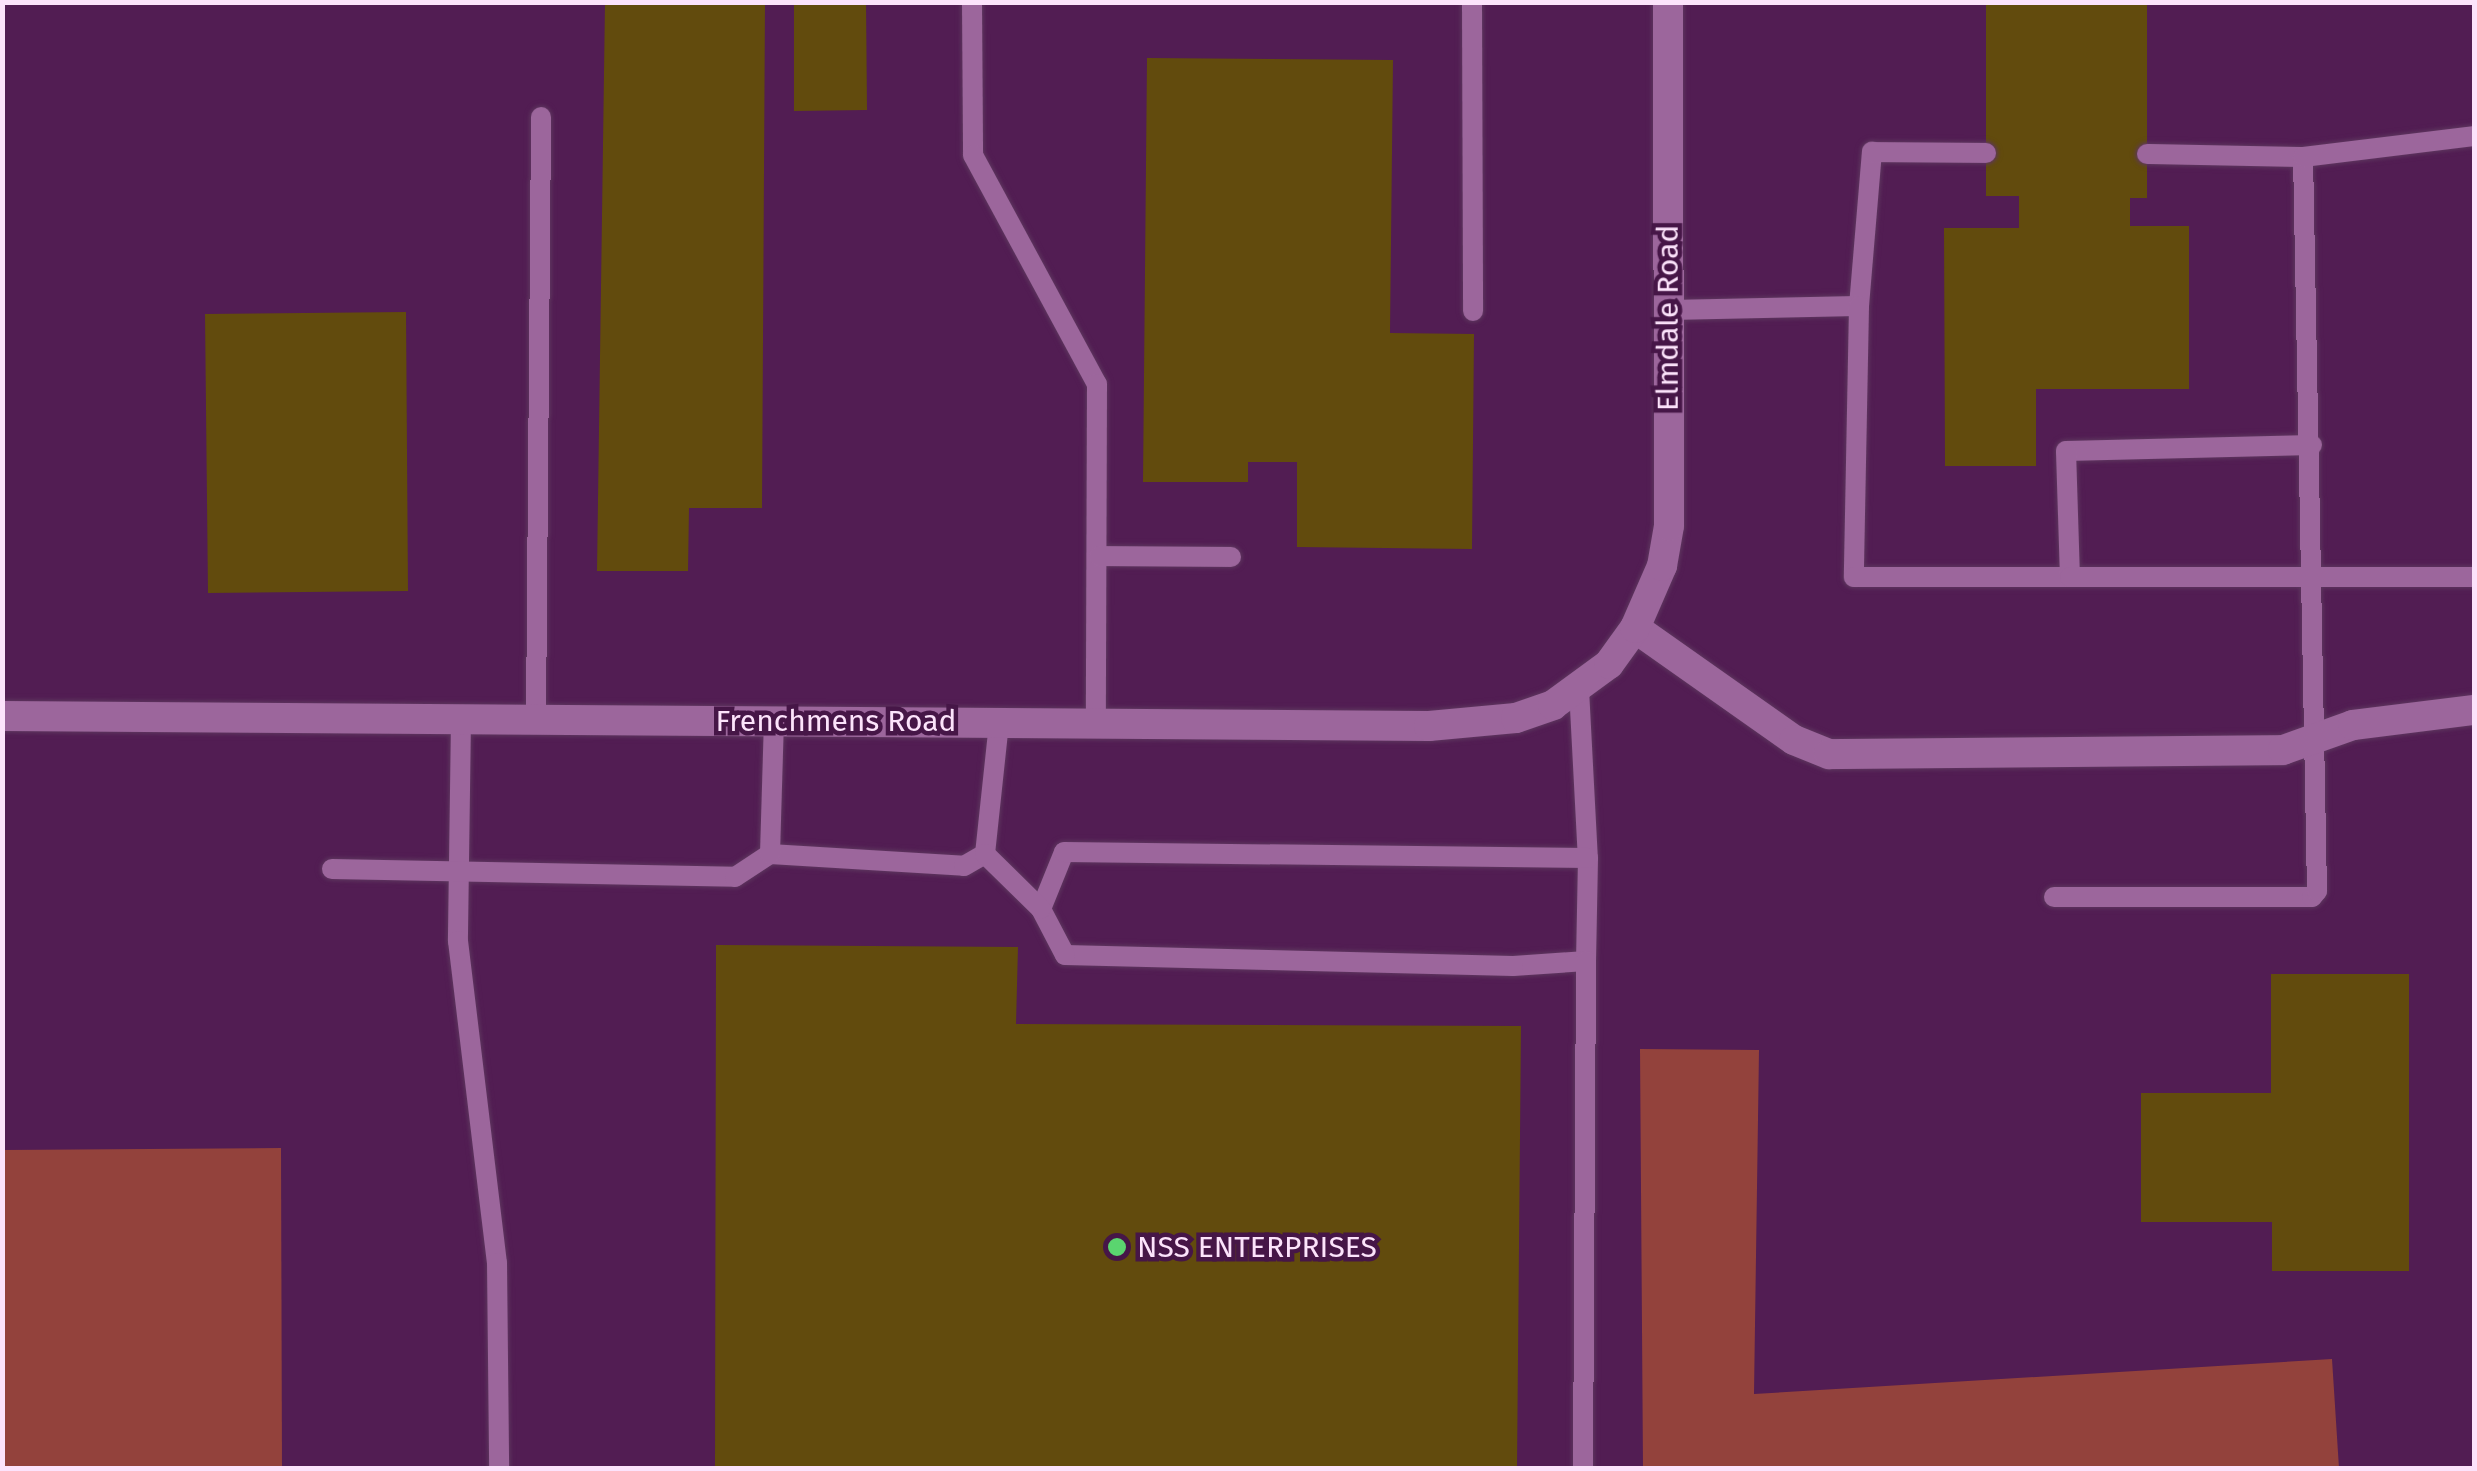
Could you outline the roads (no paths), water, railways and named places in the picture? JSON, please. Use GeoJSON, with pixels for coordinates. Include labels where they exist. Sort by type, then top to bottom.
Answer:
{"type":"FeatureCollection","features":[{"type":"Feature","properties":{"kind":"street","name":"Elmdale Road"},"geometry":{"type":"LineString","coordinates":[[1635,628],[1662,566],[1669,526],[1668,2]]}},
{"type":"Feature","properties":{"kind":"street","name":"Frenchmens Road"},"geometry":{"type":"LineString","coordinates":[[2,716],[1480,724],[1553,705],[1579,689],[1610,664],[1635,628]]}},
{"type":"Feature","properties":{"kind":"street"},"geometry":{"type":"LineString","coordinates":[[1635,628],[1794,740],[1830,754],[2284,750],[2353,725],[2474,710]]}},
{"type":"Feature","properties":{"kind":"lane"},"geometry":{"type":"LineString","coordinates":[[972,2],[973,155],[1098,384],[1096,724]]}},
{"type":"Feature","properties":{"kind":"lane"},"geometry":{"type":"LineString","coordinates":[[1472,2],[1473,312]]}},
{"type":"Feature","properties":{"kind":"lane"},"geometry":{"type":"LineString","coordinates":[[536,719],[541,117]]}},
{"type":"Feature","properties":{"kind":"lane"},"geometry":{"type":"LineString","coordinates":[[2147,154],[2304,156],[2474,136]]}},
{"type":"Feature","properties":{"kind":"lane"},"geometry":{"type":"LineString","coordinates":[[1986,153],[1872,152],[1858,306],[1854,577],[2474,577]]}},
{"type":"Feature","properties":{"kind":"lane"},"geometry":{"type":"LineString","coordinates":[[2054,897],[2312,897],[2318,891],[2319,736],[2304,156]]}},
{"type":"Feature","properties":{"kind":"lane"},"geometry":{"type":"LineString","coordinates":[[1668,310],[1858,306]]}},
{"type":"Feature","properties":{"kind":"lane"},"geometry":{"type":"LineString","coordinates":[[2070,577],[2066,450],[2312,446]]}},
{"type":"Feature","properties":{"kind":"lane"},"geometry":{"type":"LineString","coordinates":[[1099,556],[1231,557]]}},
{"type":"Feature","properties":{"kind":"lane"},"geometry":{"type":"LineString","coordinates":[[1579,689],[1588,858],[1584,1468]]}},
{"type":"Feature","properties":{"kind":"lane"},"geometry":{"type":"LineString","coordinates":[[461,718],[458,941],[498,1262],[498,1468]]}},
{"type":"Feature","properties":{"kind":"lane"},"geometry":{"type":"LineString","coordinates":[[770,854],[774,721]]}},
{"type":"Feature","properties":{"kind":"lane"},"geometry":{"type":"LineString","coordinates":[[985,854],[998,722]]}},
{"type":"Feature","properties":{"kind":"lane"},"geometry":{"type":"LineString","coordinates":[[1041,909],[1064,852],[1588,858]]}},
{"type":"Feature","properties":{"kind":"lane"},"geometry":{"type":"LineString","coordinates":[[332,869],[735,877],[770,854],[964,866],[985,854]]}},
{"type":"Feature","properties":{"kind":"lane"},"geometry":{"type":"LineString","coordinates":[[985,854],[1041,909],[1064,955],[1513,966],[1586,961]]}},
{"type":"Feature","properties":{"kind":"place","name":"NSS ENTERPRISES"},"geometry":{"type":"Point","coordinates":[1117,1247]}}]}
